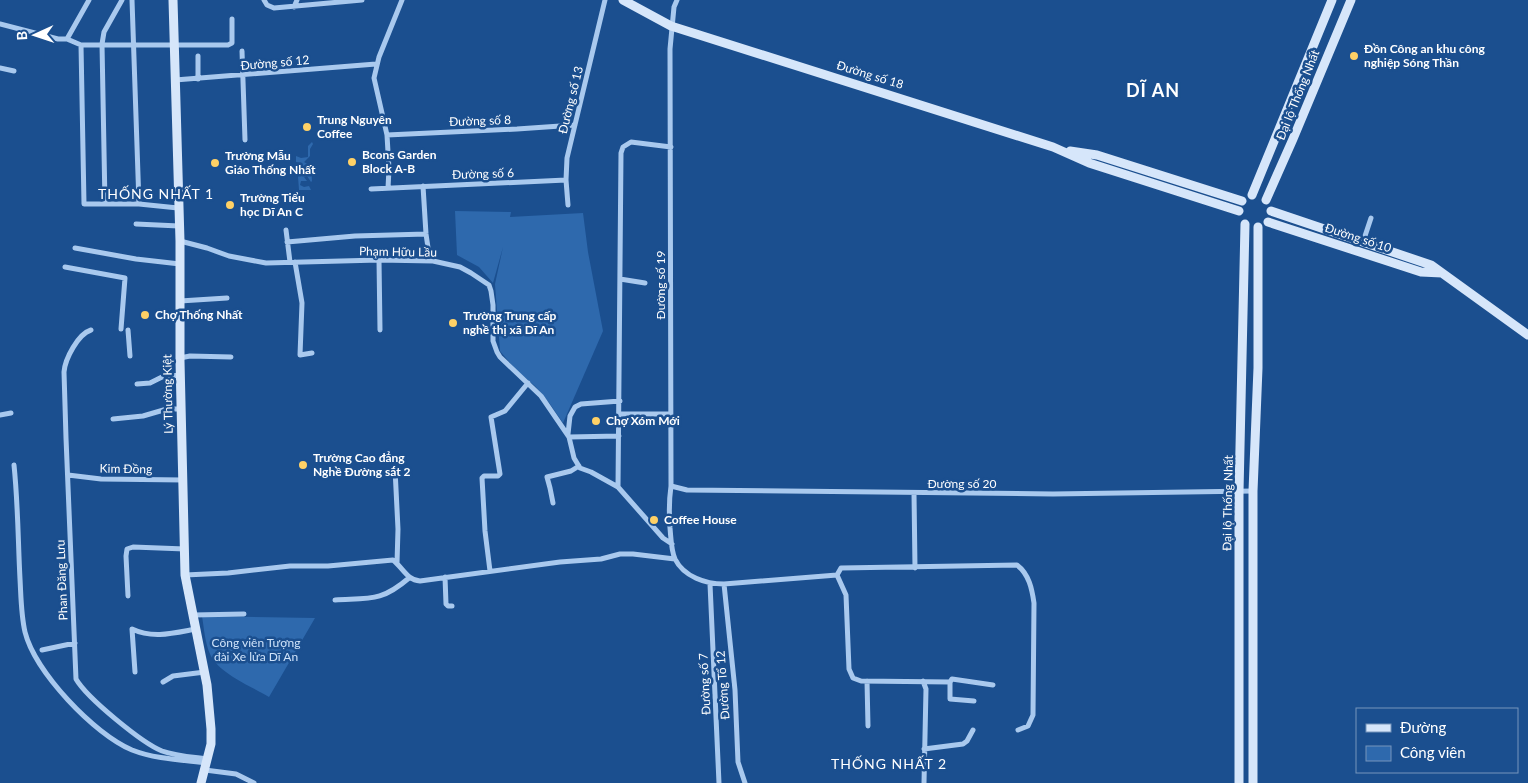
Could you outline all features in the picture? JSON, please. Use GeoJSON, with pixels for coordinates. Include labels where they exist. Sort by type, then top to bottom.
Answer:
{"type":"FeatureCollection","features":[{"type":"Feature","properties":{"kind":"street"},"geometry":{"type":"LineString","coordinates":[[67,39],[89,0]]}},
{"type":"Feature","properties":{"kind":"street"},"geometry":{"type":"LineString","coordinates":[[106,204],[102,44],[104,32],[122,0]]}},
{"type":"Feature","properties":{"kind":"street"},"geometry":{"type":"LineString","coordinates":[[132,0],[139,204]]}},
{"type":"Feature","properties":{"kind":"street","name":"Lý Thường Kiệt"},"geometry":{"type":"LineString","coordinates":[[173,0],[180,241],[180,375],[185,575],[209,700],[211,729],[211,744],[201,783]]}},
{"type":"Feature","properties":{"kind":"street"},"geometry":{"type":"LineString","coordinates":[[264,0],[271,7],[294,7],[362,0]]}},
{"type":"Feature","properties":{"kind":"street"},"geometry":{"type":"LineString","coordinates":[[294,7],[297,0]]}},
{"type":"Feature","properties":{"kind":"street"},"geometry":{"type":"LineString","coordinates":[[388,188],[387,135],[374,78],[376,64],[402,0]]}},
{"type":"Feature","properties":{"kind":"street","name":"Đường số 13"},"geometry":{"type":"LineString","coordinates":[[568,206],[567,158],[606,0]]}},
{"type":"Feature","properties":{"kind":"street","name":"Đường số 18"},"geometry":{"type":"LineString","coordinates":[[623,0],[672,26],[1061,150],[1089,163],[1239,211]]}},
{"type":"Feature","properties":{"kind":"street","name":"Đường số 19"},"geometry":{"type":"LineString","coordinates":[[675,560],[669,507],[671,486],[670,49],[674,8],[677,0]]}},
{"type":"Feature","properties":{"kind":"street","name":"Đại lộ Thống Nhất"},"geometry":{"type":"LineString","coordinates":[[1252,196],[1332,0]]}},
{"type":"Feature","properties":{"kind":"street","name":"Đại lộ Thống Nhất"},"geometry":{"type":"LineString","coordinates":[[1266,200],[1350,0]]}},
{"type":"Feature","properties":{"kind":"street"},"geometry":{"type":"LineString","coordinates":[[0,24],[58,39],[67,39],[81,45],[174,46],[230,45],[232,43],[232,20]]}},
{"type":"Feature","properties":{"kind":"street"},"geometry":{"type":"LineString","coordinates":[[1322,23],[1338,30]]}},
{"type":"Feature","properties":{"kind":"street"},"geometry":{"type":"LineString","coordinates":[[81,45],[84,204],[139,204],[178,208]]}},
{"type":"Feature","properties":{"kind":"street"},"geometry":{"type":"LineString","coordinates":[[242,51],[245,140]]}},
{"type":"Feature","properties":{"kind":"street"},"geometry":{"type":"LineString","coordinates":[[198,56],[198,79]]}},
{"type":"Feature","properties":{"kind":"street","name":"Đường số 12"},"geometry":{"type":"LineString","coordinates":[[175,80],[376,64]]}},
{"type":"Feature","properties":{"kind":"street"},"geometry":{"type":"LineString","coordinates":[[0,68],[14,71]]}},
{"type":"Feature","properties":{"kind":"street"},"geometry":{"type":"LineString","coordinates":[[1298,81],[1314,89]]}},
{"type":"Feature","properties":{"kind":"street","name":"Đường số 8"},"geometry":{"type":"LineString","coordinates":[[387,135],[575,125]]}},
{"type":"Feature","properties":{"kind":"street"},"geometry":{"type":"LineString","coordinates":[[618,487],[620,436],[620,191],[623,147],[631,142],[671,147]]}},
{"type":"Feature","properties":{"kind":"street","name":"Đường số 18"},"geometry":{"type":"LineString","coordinates":[[1061,150],[1097,155],[1242,201]]}},
{"type":"Feature","properties":{"kind":"street"},"geometry":{"type":"LineString","coordinates":[[1162,187],[1166,177]]}},
{"type":"Feature","properties":{"kind":"street","name":"Đường số 6"},"geometry":{"type":"LineString","coordinates":[[371,188],[566,180]]}},
{"type":"Feature","properties":{"kind":"street"},"geometry":{"type":"LineString","coordinates":[[423,186],[430,261]]}},
{"type":"Feature","properties":{"kind":"street"},"geometry":{"type":"LineString","coordinates":[[1252,196],[1259,196],[1266,200],[1271,212],[1268,222],[1258,227],[1251,227],[1245,224],[1240,218],[1239,211],[1242,201],[1252,196]]}},
{"type":"Feature","properties":{"kind":"street","name":"Đường số 10"},"geometry":{"type":"LineString","coordinates":[[1271,212],[1431,265],[1528,335]]}},
{"type":"Feature","properties":{"kind":"street"},"geometry":{"type":"LineString","coordinates":[[1364,242],[1371,218]]}},
{"type":"Feature","properties":{"kind":"street","name":"Đường số 10"},"geometry":{"type":"LineString","coordinates":[[1268,222],[1422,272],[1442,273]]}},
{"type":"Feature","properties":{"kind":"street"},"geometry":{"type":"LineString","coordinates":[[136,224],[179,226]]}},
{"type":"Feature","properties":{"kind":"street","name":"Đại lộ Thống Nhất"},"geometry":{"type":"LineString","coordinates":[[1239,783],[1239,492],[1245,224]]}},
{"type":"Feature","properties":{"kind":"street","name":"Đại lộ Thống Nhất"},"geometry":{"type":"LineString","coordinates":[[1253,783],[1253,491],[1258,368],[1258,227]]}},
{"type":"Feature","properties":{"kind":"street"},"geometry":{"type":"LineString","coordinates":[[286,230],[287,242],[302,303],[300,355],[312,353]]}},
{"type":"Feature","properties":{"kind":"street"},"geometry":{"type":"LineString","coordinates":[[287,242],[426,234]]}},
{"type":"Feature","properties":{"kind":"street","name":"Phạm Hữu Lầu"},"geometry":{"type":"LineString","coordinates":[[180,241],[229,256],[266,263],[379,260],[430,261],[460,267],[489,285],[493,305],[493,341],[497,352],[541,396],[568,436],[574,458],[579,466]]}},
{"type":"Feature","properties":{"kind":"street"},"geometry":{"type":"LineString","coordinates":[[75,248],[136,259],[180,264]]}},
{"type":"Feature","properties":{"kind":"street"},"geometry":{"type":"LineString","coordinates":[[379,260],[380,330]]}},
{"type":"Feature","properties":{"kind":"street"},"geometry":{"type":"LineString","coordinates":[[65,267],[125,278],[120,329]]}},
{"type":"Feature","properties":{"kind":"street"},"geometry":{"type":"LineString","coordinates":[[620,279],[645,284]]}},
{"type":"Feature","properties":{"kind":"street"},"geometry":{"type":"LineString","coordinates":[[179,301],[227,298]]}},
{"type":"Feature","properties":{"kind":"street","name":"Phan Đăng Lưu"},"geometry":{"type":"LineString","coordinates":[[90,330],[85,332],[69,354],[65,364],[66,439],[76,679],[80,686],[98,704],[142,741],[162,751],[207,764]]}},
{"type":"Feature","properties":{"kind":"street"},"geometry":{"type":"LineString","coordinates":[[128,330],[130,356]]}},
{"type":"Feature","properties":{"kind":"street"},"geometry":{"type":"LineString","coordinates":[[180,358],[190,356],[231,357]]}},
{"type":"Feature","properties":{"kind":"street"},"geometry":{"type":"LineString","coordinates":[[137,384],[150,384],[162,377],[180,375]]}},
{"type":"Feature","properties":{"kind":"street"},"geometry":{"type":"LineString","coordinates":[[490,571],[484,531],[482,478],[484,476],[498,476],[500,474],[491,417],[506,411],[528,383]]}},
{"type":"Feature","properties":{"kind":"street"},"geometry":{"type":"LineString","coordinates":[[620,401],[575,406],[570,416],[568,436],[620,436]]}},
{"type":"Feature","properties":{"kind":"street"},"geometry":{"type":"LineString","coordinates":[[113,419],[143,416],[167,409],[181,409]]}},
{"type":"Feature","properties":{"kind":"street"},"geometry":{"type":"LineString","coordinates":[[0,415],[12,413]]}},
{"type":"Feature","properties":{"kind":"street"},"geometry":{"type":"LineString","coordinates":[[619,414],[670,414]]}},
{"type":"Feature","properties":{"kind":"street"},"geometry":{"type":"LineString","coordinates":[[619,422],[670,422]]}},
{"type":"Feature","properties":{"kind":"street"},"geometry":{"type":"LineString","coordinates":[[14,465],[22,614],[27,640],[42,668],[88,720],[125,746],[154,756],[207,764],[236,774],[254,783]]}},
{"type":"Feature","properties":{"kind":"street"},"geometry":{"type":"LineString","coordinates":[[553,503],[546,477],[570,471],[579,466],[618,487],[663,538],[672,544]]}},
{"type":"Feature","properties":{"kind":"street"},"geometry":{"type":"LineString","coordinates":[[394,469],[398,529],[397,563]]}},
{"type":"Feature","properties":{"kind":"street","name":"Kim Đồng"},"geometry":{"type":"LineString","coordinates":[[68,475],[101,479],[183,480]]}},
{"type":"Feature","properties":{"kind":"street","name":"Đường số 20"},"geometry":{"type":"LineString","coordinates":[[671,486],[687,490],[914,493],[1053,494],[1253,491]]}},
{"type":"Feature","properties":{"kind":"street"},"geometry":{"type":"LineString","coordinates":[[914,493],[915,568]]}},
{"type":"Feature","properties":{"kind":"street"},"geometry":{"type":"LineString","coordinates":[[128,596],[127,549],[133,547],[184,549]]}},
{"type":"Feature","properties":{"kind":"street"},"geometry":{"type":"LineString","coordinates":[[185,575],[228,574],[290,566],[328,566],[393,560],[409,578],[420,581],[601,559],[620,554],[634,554],[675,560],[694,577],[710,584],[837,575]]}},
{"type":"Feature","properties":{"kind":"street"},"geometry":{"type":"LineString","coordinates":[[993,685],[952,679],[950,682],[867,681],[853,678],[851,674],[846,595],[837,575],[840,568],[1017,566],[1023,570],[1032,587],[1034,603],[1033,716],[1028,726],[1018,730]]}},
{"type":"Feature","properties":{"kind":"street"},"geometry":{"type":"LineString","coordinates":[[445,577],[446,604],[452,606]]}},
{"type":"Feature","properties":{"kind":"street"},"geometry":{"type":"LineString","coordinates":[[335,600],[380,597],[390,593],[409,578]]}},
{"type":"Feature","properties":{"kind":"street","name":"Đường số 7"},"geometry":{"type":"LineString","coordinates":[[710,584],[719,783]]}},
{"type":"Feature","properties":{"kind":"street","name":"Đường Tổ 12"},"geometry":{"type":"LineString","coordinates":[[724,584],[735,690],[738,762],[745,783]]}},
{"type":"Feature","properties":{"kind":"street"},"geometry":{"type":"LineString","coordinates":[[1239,594],[1253,594]]}},
{"type":"Feature","properties":{"kind":"street"},"geometry":{"type":"LineString","coordinates":[[193,615],[244,614]]}},
{"type":"Feature","properties":{"kind":"street"},"geometry":{"type":"LineString","coordinates":[[135,672],[132,629],[142,634],[156,636],[196,629]]}},
{"type":"Feature","properties":{"kind":"street"},"geometry":{"type":"LineString","coordinates":[[42,650],[74,643]]}},
{"type":"Feature","properties":{"kind":"street"},"geometry":{"type":"LineString","coordinates":[[163,682],[173,676],[204,672]]}},
{"type":"Feature","properties":{"kind":"street"},"geometry":{"type":"LineString","coordinates":[[867,681],[868,726]]}},
{"type":"Feature","properties":{"kind":"street"},"geometry":{"type":"LineString","coordinates":[[923,681],[926,689],[924,783]]}},
{"type":"Feature","properties":{"kind":"street"},"geometry":{"type":"LineString","coordinates":[[950,682],[951,700],[974,701]]}},
{"type":"Feature","properties":{"kind":"street"},"geometry":{"type":"LineString","coordinates":[[924,749],[963,744],[967,741],[973,730]]}},
{"type":"Feature","properties":{"kind":"green space"},"geometry":{"type":"Polygon","coordinates":[[[312,142],[310,156],[304,162],[311,166],[312,181],[307,176],[304,177],[307,181],[301,181],[300,185],[304,187],[309,186],[311,190],[299,190],[297,163],[302,163],[296,162],[296,156],[301,158],[308,157],[308,146],[312,142]]]}},
{"type":"Feature","properties":{"kind":"green space"},"geometry":{"type":"Polygon","coordinates":[[[455,211],[511,212],[510,217],[583,213],[588,252],[603,331],[563,423],[535,386],[517,371],[500,351],[495,284],[503,247],[493,283],[479,267],[457,255],[455,211]]]}},
{"type":"Feature","properties":{"kind":"green space","name":"Công viên Tượng đài Xe lửa Dĩ An"},"geometry":{"type":"Polygon","coordinates":[[[202,616],[315,618],[269,697],[220,668],[214,661],[207,645],[202,616]]]}},
{"type":"Feature","properties":{"kind":"place","name":"Đồn Công an khu công nghiệp Sóng Thần"},"geometry":{"type":"Point","coordinates":[1354,56]}},
{"type":"Feature","properties":{"kind":"place","name":"Trung Nguyên Coffee"},"geometry":{"type":"Point","coordinates":[307,127]}},
{"type":"Feature","properties":{"kind":"place","name":"Bcons Garden Block A-B"},"geometry":{"type":"Point","coordinates":[352,162]}},
{"type":"Feature","properties":{"kind":"place","name":"Trường Mẫu Giáo Thống Nhất"},"geometry":{"type":"Point","coordinates":[215,163]}},
{"type":"Feature","properties":{"kind":"place","name":"Trường Tiểu học Dĩ An C"},"geometry":{"type":"Point","coordinates":[230,205]}},
{"type":"Feature","properties":{"kind":"place","name":"Chợ Thống Nhất"},"geometry":{"type":"Point","coordinates":[145,315]}},
{"type":"Feature","properties":{"kind":"place","name":"Trường Trung cấp nghề thị xã Dĩ An"},"geometry":{"type":"Point","coordinates":[453,323]}},
{"type":"Feature","properties":{"kind":"place","name":"Chợ Xóm Mới"},"geometry":{"type":"Point","coordinates":[596,421]}},
{"type":"Feature","properties":{"kind":"place","name":"Trường Cao đẳng Nghề Đường sắt 2"},"geometry":{"type":"Point","coordinates":[303,465]}},
{"type":"Feature","properties":{"kind":"place","name":"Coffee House"},"geometry":{"type":"Point","coordinates":[654,520]}},
{"type":"Feature","properties":{"kind":"district","name":"DĨ AN"},"geometry":{"type":"Point","coordinates":[1153,91]}},
{"type":"Feature","properties":{"kind":"district","name":"THỐNG NHẤT 1"},"geometry":{"type":"Point","coordinates":[156,194]}},
{"type":"Feature","properties":{"kind":"district","name":"THỐNG NHẤT 2"},"geometry":{"type":"Point","coordinates":[889,764]}}]}
